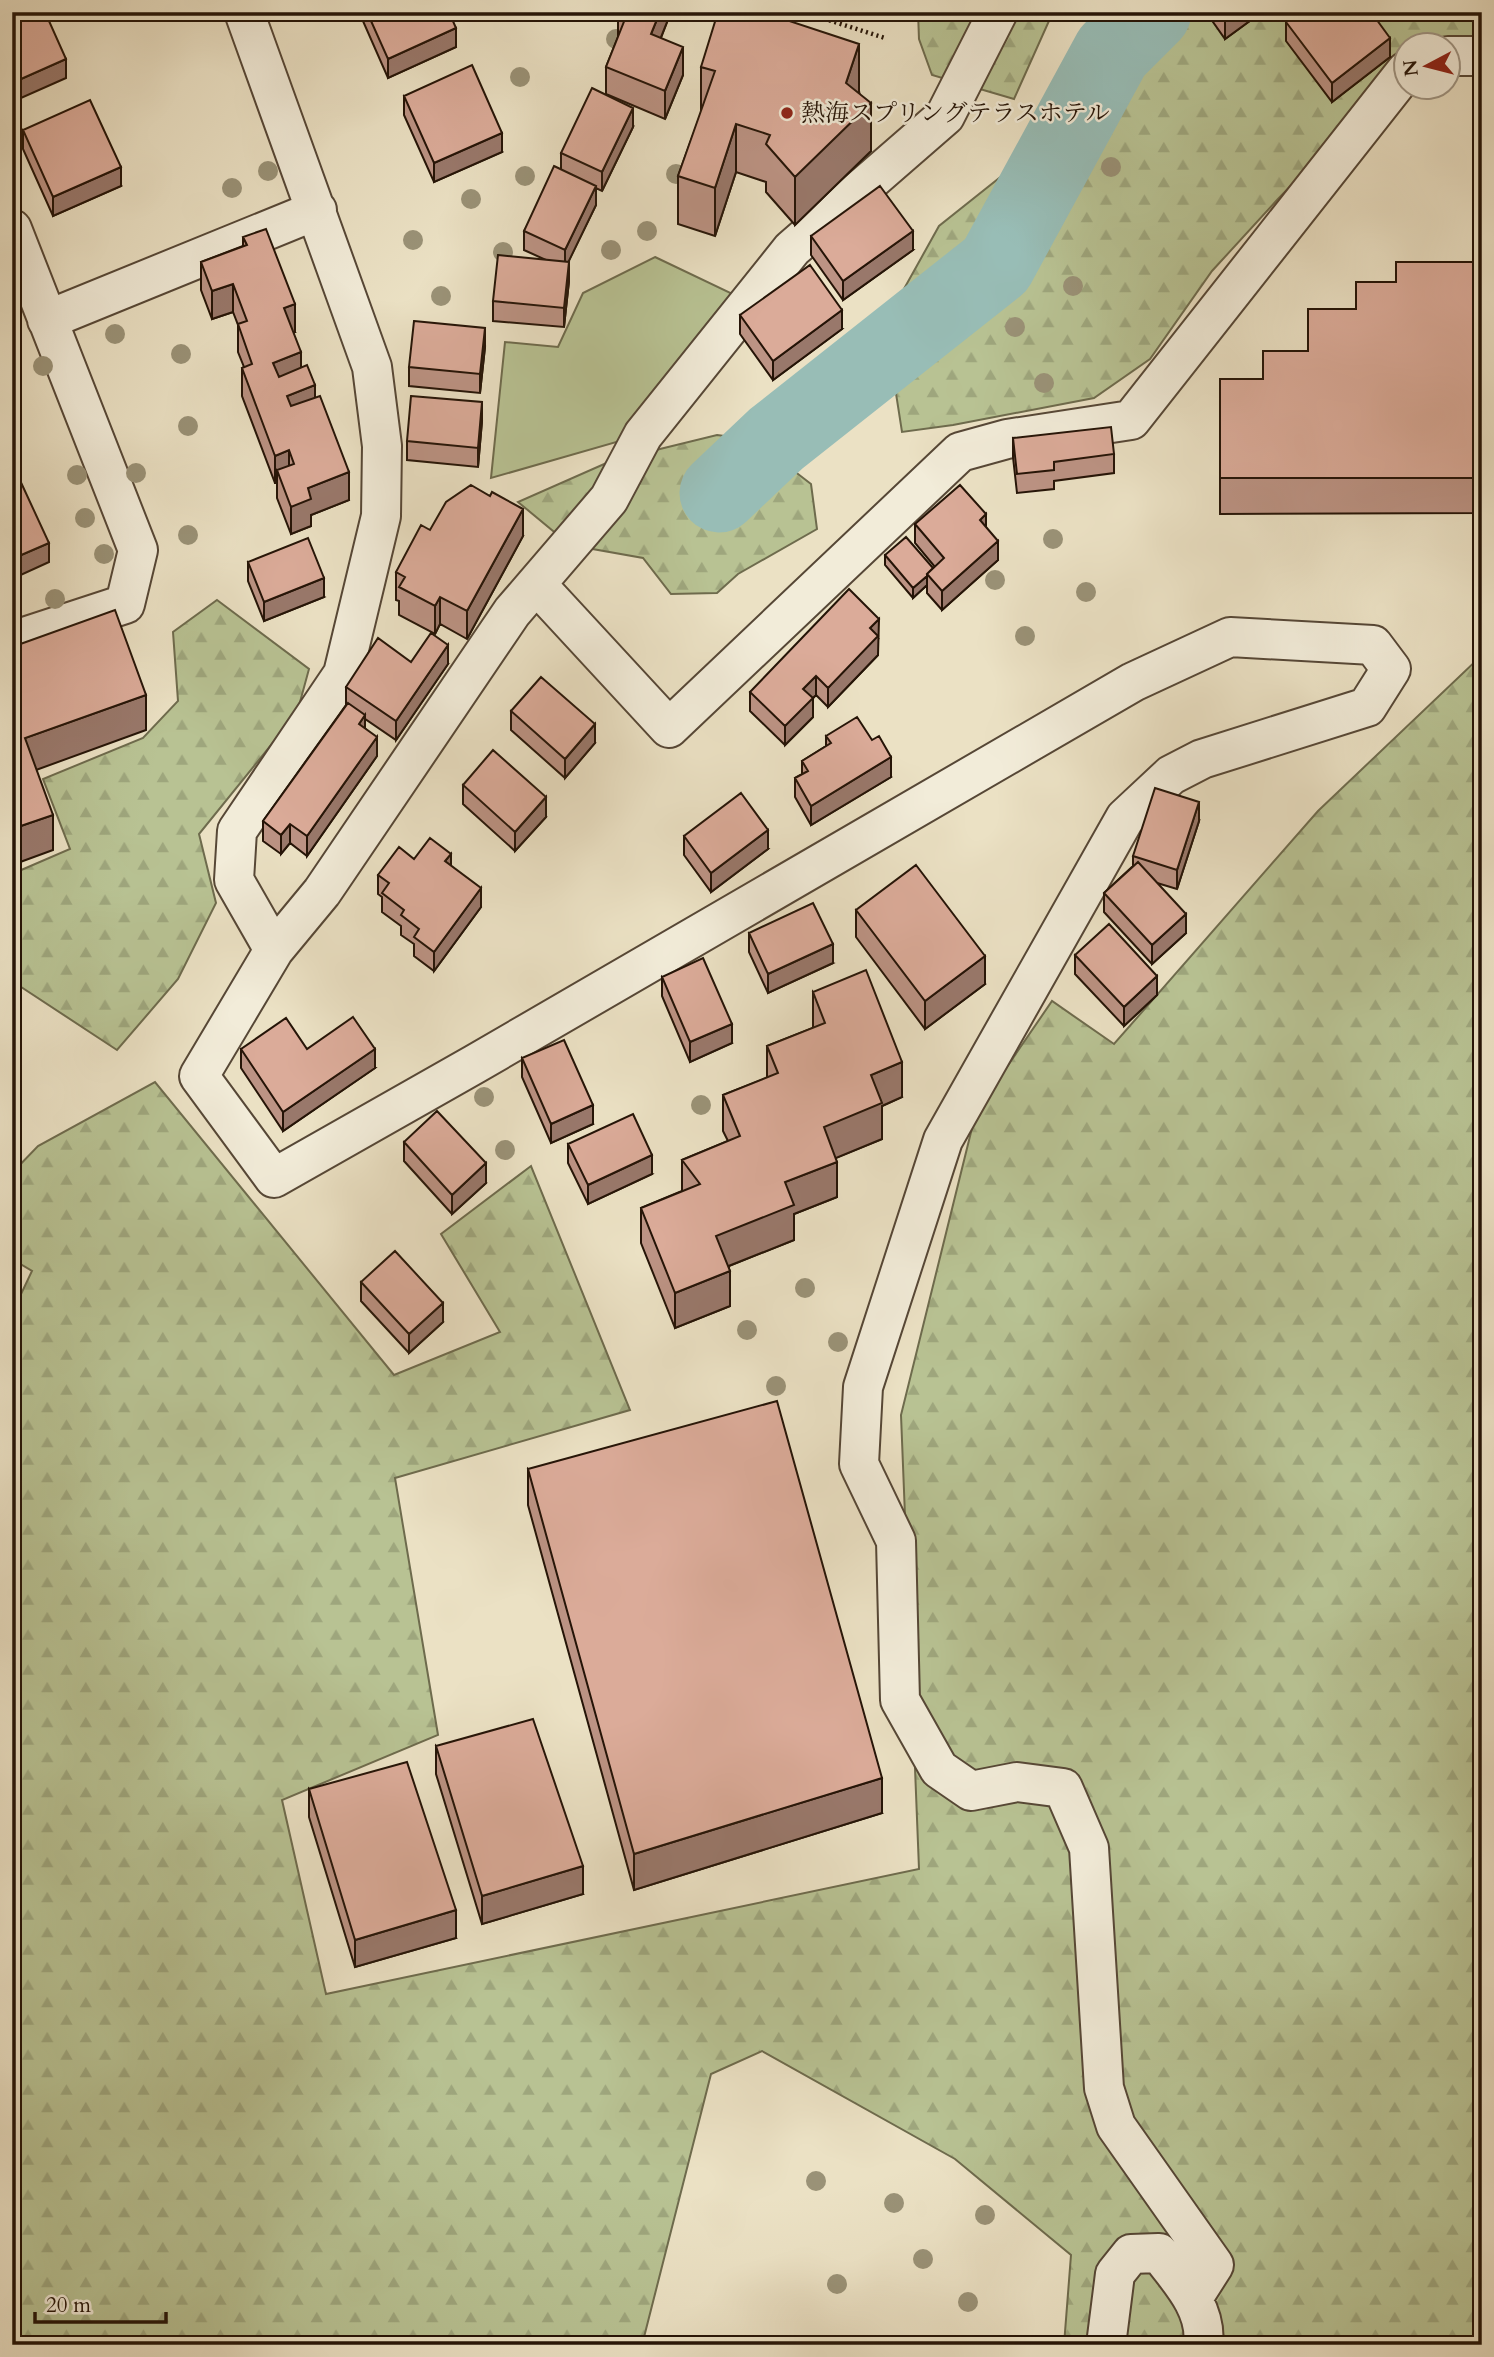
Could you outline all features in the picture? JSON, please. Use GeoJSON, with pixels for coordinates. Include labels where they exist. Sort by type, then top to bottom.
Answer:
{"type":"FeatureCollection","features":[{"type":"Feature","properties":{"kind":"street"},"geometry":{"type":"LineString","coordinates":[[244,12],[372,367],[382,446],[382,516],[343,674],[237,831],[234,880],[274,950]]}},
{"type":"Feature","properties":{"kind":"street"},"geometry":{"type":"LineString","coordinates":[[998,12],[945,116],[792,249],[643,435],[609,499],[512,612],[316,900],[274,950],[198,1076],[274,1178],[1133,681],[1230,637],[1373,645],[1391,669],[1367,707],[1202,760],[1171,775],[1125,818],[943,1140],[863,1387],[859,1464],[896,1541],[901,1700],[939,1769],[971,1791],[1017,1782],[1063,1788],[1089,1849],[1104,2088],[1116,2126],[1214,2265],[1193,2298]]}},
{"type":"Feature","properties":{"kind":"street"},"geometry":{"type":"LineString","coordinates":[[536,584],[669,728],[960,452],[1007,439],[1131,420],[1392,89]]}},
{"type":"Feature","properties":{"kind":"street"},"geometry":{"type":"LineString","coordinates":[[47,320],[317,210]]}},
{"type":"Feature","properties":{"kind":"street"},"geometry":{"type":"LineString","coordinates":[[12,229],[138,550],[125,604],[12,641]]}},
{"type":"Feature","properties":{"kind":"street"},"geometry":{"type":"LineString","coordinates":[[1105,2345],[1115,2274],[1131,2253],[1159,2253],[1193,2298],[1205,2332],[1203,2345]]}},
{"type":"Feature","properties":{"kind":"path"},"geometry":{"type":"LineString","coordinates":[[803,12],[886,38]]}},
{"type":"Feature","properties":{"kind":"green space"},"geometry":{"type":"Polygon","coordinates":[[[918,12],[1053,12],[1014,99],[932,75],[919,39],[918,12]]]}},
{"type":"Feature","properties":{"kind":"green space"},"geometry":{"type":"Polygon","coordinates":[[[1153,12],[1482,12],[1482,59],[1462,51],[1462,32],[1392,32],[1392,93],[1311,165],[1212,271],[1150,359],[1094,398],[902,432],[885,323],[939,226],[1018,163],[1044,107],[1106,56],[1157,23],[1160,24],[1151,15],[1153,12]]]}},
{"type":"Feature","properties":{"kind":"green space"},"geometry":{"type":"Polygon","coordinates":[[[655,257],[739,297],[627,439],[491,478],[505,342],[558,347],[583,293],[655,257]]]}},
{"type":"Feature","properties":{"kind":"green space"},"geometry":{"type":"Polygon","coordinates":[[[717,435],[754,440],[811,484],[817,529],[738,574],[717,593],[671,594],[643,558],[570,545],[518,502],[611,461],[717,435]]]}},
{"type":"Feature","properties":{"kind":"green space"},"geometry":{"type":"Polygon","coordinates":[[[217,600],[309,669],[297,713],[199,834],[216,903],[178,979],[117,1050],[12,981],[12,874],[70,849],[43,779],[143,738],[178,701],[173,632],[217,600]]]}},
{"type":"Feature","properties":{"kind":"green space"},"geometry":{"type":"Polygon","coordinates":[[[1482,655],[1482,2345],[1064,2345],[1071,2255],[955,2159],[762,2051],[711,2074],[642,2345],[12,2345],[12,1313],[32,1271],[12,1259],[12,1173],[38,1146],[155,1082],[394,1375],[500,1332],[441,1234],[531,1166],[630,1410],[395,1478],[438,1735],[282,1800],[326,1994],[919,1869],[901,1415],[976,1112],[1052,1001],[1114,1044],[1318,811],[1482,655]]]}},
{"type":"Feature","properties":{"kind":"building"},"geometry":{"type":"Polygon","coordinates":[[[12,12],[45,12],[66,59],[12,83],[12,12]]]}},
{"type":"Feature","properties":{"kind":"building"},"geometry":{"type":"Polygon","coordinates":[[[367,12],[449,12],[456,28],[388,59],[367,12]]]}},
{"type":"Feature","properties":{"kind":"building"},"geometry":{"type":"Polygon","coordinates":[[[619,12],[660,12],[651,34],[683,47],[665,91],[606,67],[625,19],[618,16],[619,12]]]}},
{"type":"Feature","properties":{"kind":"building"},"geometry":{"type":"Polygon","coordinates":[[[718,12],[762,12],[859,44],[846,83],[871,103],[795,177],[766,144],[770,135],[736,124],[715,188],[678,176],[715,71],[701,67],[718,12]]]}},
{"type":"Feature","properties":{"kind":"building"},"geometry":{"type":"Polygon","coordinates":[[[1219,12],[1236,12],[1225,20],[1219,12]]]}},
{"type":"Feature","properties":{"kind":"building"},"geometry":{"type":"Polygon","coordinates":[[[1298,12],[1371,12],[1390,38],[1332,83],[1286,22],[1298,12]]]}},
{"type":"Feature","properties":{"kind":"building"},"geometry":{"type":"Polygon","coordinates":[[[472,65],[502,133],[434,163],[404,96],[472,65]]]}},
{"type":"Feature","properties":{"kind":"building"},"geometry":{"type":"Polygon","coordinates":[[[592,88],[633,108],[602,172],[561,153],[592,88]]]}},
{"type":"Feature","properties":{"kind":"building"},"geometry":{"type":"Polygon","coordinates":[[[90,100],[121,167],[53,197],[23,130],[90,100]]]}},
{"type":"Feature","properties":{"kind":"building"},"geometry":{"type":"Polygon","coordinates":[[[554,166],[596,186],[565,250],[524,231],[554,166]]]}},
{"type":"Feature","properties":{"kind":"building"},"geometry":{"type":"Polygon","coordinates":[[[880,186],[913,231],[843,281],[811,236],[880,186]]]}},
{"type":"Feature","properties":{"kind":"building"},"geometry":{"type":"Polygon","coordinates":[[[266,229],[295,304],[284,308],[301,352],[273,363],[279,377],[307,365],[315,385],[287,396],[291,406],[320,396],[349,472],[308,488],[311,499],[291,507],[277,470],[294,464],[289,450],[275,456],[242,368],[252,364],[238,324],[247,321],[233,284],[212,291],[201,262],[247,245],[243,237],[266,229]]]}},
{"type":"Feature","properties":{"kind":"building"},"geometry":{"type":"Polygon","coordinates":[[[498,255],[569,262],[564,308],[493,301],[498,255]]]}},
{"type":"Feature","properties":{"kind":"building"},"geometry":{"type":"Polygon","coordinates":[[[1396,262],[1481,262],[1482,478],[1220,478],[1220,379],[1263,379],[1263,351],[1308,351],[1308,309],[1356,309],[1356,282],[1396,282],[1396,262]]]}},
{"type":"Feature","properties":{"kind":"building"},"geometry":{"type":"Polygon","coordinates":[[[810,265],[842,310],[773,361],[740,315],[810,265]]]}},
{"type":"Feature","properties":{"kind":"building"},"geometry":{"type":"Polygon","coordinates":[[[414,321],[485,328],[480,374],[409,367],[414,321]]]}},
{"type":"Feature","properties":{"kind":"building"},"geometry":{"type":"Polygon","coordinates":[[[411,396],[482,402],[478,448],[407,441],[411,396]]]}},
{"type":"Feature","properties":{"kind":"building"},"geometry":{"type":"Polygon","coordinates":[[[1111,427],[1114,454],[1054,462],[1054,470],[1017,474],[1013,438],[1111,427]]]}},
{"type":"Feature","properties":{"kind":"building"},"geometry":{"type":"Polygon","coordinates":[[[18,476],[49,543],[12,559],[12,479],[18,476]]]}},
{"type":"Feature","properties":{"kind":"building"},"geometry":{"type":"Polygon","coordinates":[[[471,485],[490,496],[492,492],[523,509],[467,611],[440,597],[435,606],[399,587],[405,577],[396,572],[421,525],[430,530],[446,502],[471,485]]]}},
{"type":"Feature","properties":{"kind":"building"},"geometry":{"type":"Polygon","coordinates":[[[960,485],[986,514],[980,520],[998,541],[942,591],[927,574],[944,558],[915,524],[960,485]]]}},
{"type":"Feature","properties":{"kind":"building"},"geometry":{"type":"Polygon","coordinates":[[[906,537],[933,568],[913,588],[885,555],[906,537]]]}},
{"type":"Feature","properties":{"kind":"building"},"geometry":{"type":"Polygon","coordinates":[[[308,538],[324,578],[264,602],[248,562],[308,538]]]}},
{"type":"Feature","properties":{"kind":"building"},"geometry":{"type":"Polygon","coordinates":[[[849,589],[879,619],[870,628],[878,636],[828,688],[816,676],[803,689],[813,698],[785,726],[750,692],[849,589]]]}},
{"type":"Feature","properties":{"kind":"building"},"geometry":{"type":"Polygon","coordinates":[[[115,610],[146,695],[25,738],[53,815],[12,829],[12,647],[115,610]]]}},
{"type":"Feature","properties":{"kind":"building"},"geometry":{"type":"Polygon","coordinates":[[[431,633],[448,645],[396,721],[346,687],[378,638],[411,662],[431,633]]]}},
{"type":"Feature","properties":{"kind":"building"},"geometry":{"type":"Polygon","coordinates":[[[541,677],[595,724],[565,759],[511,711],[541,677]]]}},
{"type":"Feature","properties":{"kind":"building"},"geometry":{"type":"Polygon","coordinates":[[[348,703],[365,715],[359,724],[377,737],[307,836],[290,824],[281,835],[263,821],[348,703]]]}},
{"type":"Feature","properties":{"kind":"building"},"geometry":{"type":"Polygon","coordinates":[[[857,717],[872,740],[879,736],[891,757],[811,806],[795,778],[808,771],[802,761],[831,743],[826,736],[857,717]]]}},
{"type":"Feature","properties":{"kind":"building"},"geometry":{"type":"Polygon","coordinates":[[[493,750],[546,797],[515,832],[463,785],[493,750]]]}},
{"type":"Feature","properties":{"kind":"building"},"geometry":{"type":"Polygon","coordinates":[[[1155,788],[1199,802],[1177,870],[1133,856],[1155,788]]]}},
{"type":"Feature","properties":{"kind":"building"},"geometry":{"type":"Polygon","coordinates":[[[741,793],[768,830],[711,873],[684,836],[741,793]]]}},
{"type":"Feature","properties":{"kind":"building"},"geometry":{"type":"Polygon","coordinates":[[[430,838],[451,854],[445,861],[481,888],[434,952],[414,937],[419,929],[401,915],[404,910],[382,893],[389,883],[378,875],[399,847],[414,859],[430,838]]]}},
{"type":"Feature","properties":{"kind":"building"},"geometry":{"type":"Polygon","coordinates":[[[1138,862],[1186,914],[1152,945],[1104,893],[1138,862]]]}},
{"type":"Feature","properties":{"kind":"building"},"geometry":{"type":"Polygon","coordinates":[[[916,865],[985,956],[925,1001],[856,910],[916,865]]]}},
{"type":"Feature","properties":{"kind":"building"},"geometry":{"type":"Polygon","coordinates":[[[813,903],[833,944],[768,974],[749,933],[813,903]]]}},
{"type":"Feature","properties":{"kind":"building"},"geometry":{"type":"Polygon","coordinates":[[[1109,924],[1157,976],[1124,1007],[1075,955],[1109,924]]]}},
{"type":"Feature","properties":{"kind":"building"},"geometry":{"type":"Polygon","coordinates":[[[703,958],[732,1024],[690,1042],[662,977],[703,958]]]}},
{"type":"Feature","properties":{"kind":"building"},"geometry":{"type":"Polygon","coordinates":[[[866,970],[902,1062],[871,1075],[882,1103],[824,1127],[837,1162],[785,1182],[794,1205],[716,1236],[730,1271],[675,1293],[641,1208],[700,1184],[682,1160],[740,1136],[723,1095],[778,1073],[767,1046],[825,1023],[813,992],[866,970]]]}},
{"type":"Feature","properties":{"kind":"building"},"geometry":{"type":"Polygon","coordinates":[[[353,1017],[375,1049],[283,1112],[241,1049],[286,1018],[307,1049],[353,1017]]]}},
{"type":"Feature","properties":{"kind":"building"},"geometry":{"type":"Polygon","coordinates":[[[564,1040],[593,1105],[551,1124],[522,1058],[564,1040]]]}},
{"type":"Feature","properties":{"kind":"building"},"geometry":{"type":"Polygon","coordinates":[[[437,1111],[486,1163],[452,1195],[404,1142],[437,1111]]]}},
{"type":"Feature","properties":{"kind":"building"},"geometry":{"type":"Polygon","coordinates":[[[633,1114],[652,1155],[588,1185],[568,1144],[633,1114]]]}},
{"type":"Feature","properties":{"kind":"building"},"geometry":{"type":"Polygon","coordinates":[[[395,1251],[443,1303],[409,1334],[361,1282],[395,1251]]]}},
{"type":"Feature","properties":{"kind":"building"},"geometry":{"type":"Polygon","coordinates":[[[777,1401],[882,1778],[634,1854],[528,1469],[777,1401]]]}},
{"type":"Feature","properties":{"kind":"building"},"geometry":{"type":"Polygon","coordinates":[[[533,1719],[583,1866],[482,1896],[436,1746],[533,1719]]]}},
{"type":"Feature","properties":{"kind":"building"},"geometry":{"type":"Polygon","coordinates":[[[407,1762],[456,1910],[355,1940],[309,1789],[407,1762]]]}},
{"type":"Feature","properties":{"kind":"waterway"},"geometry":{"type":"LineString","coordinates":[[719,493],[776,439],[996,265],[1112,52],[1152,12]]}},
{"type":"Feature","properties":{"kind":"place","name":"熱海スプリングテラスホテル"},"geometry":{"type":"Point","coordinates":[787,113]}}]}
